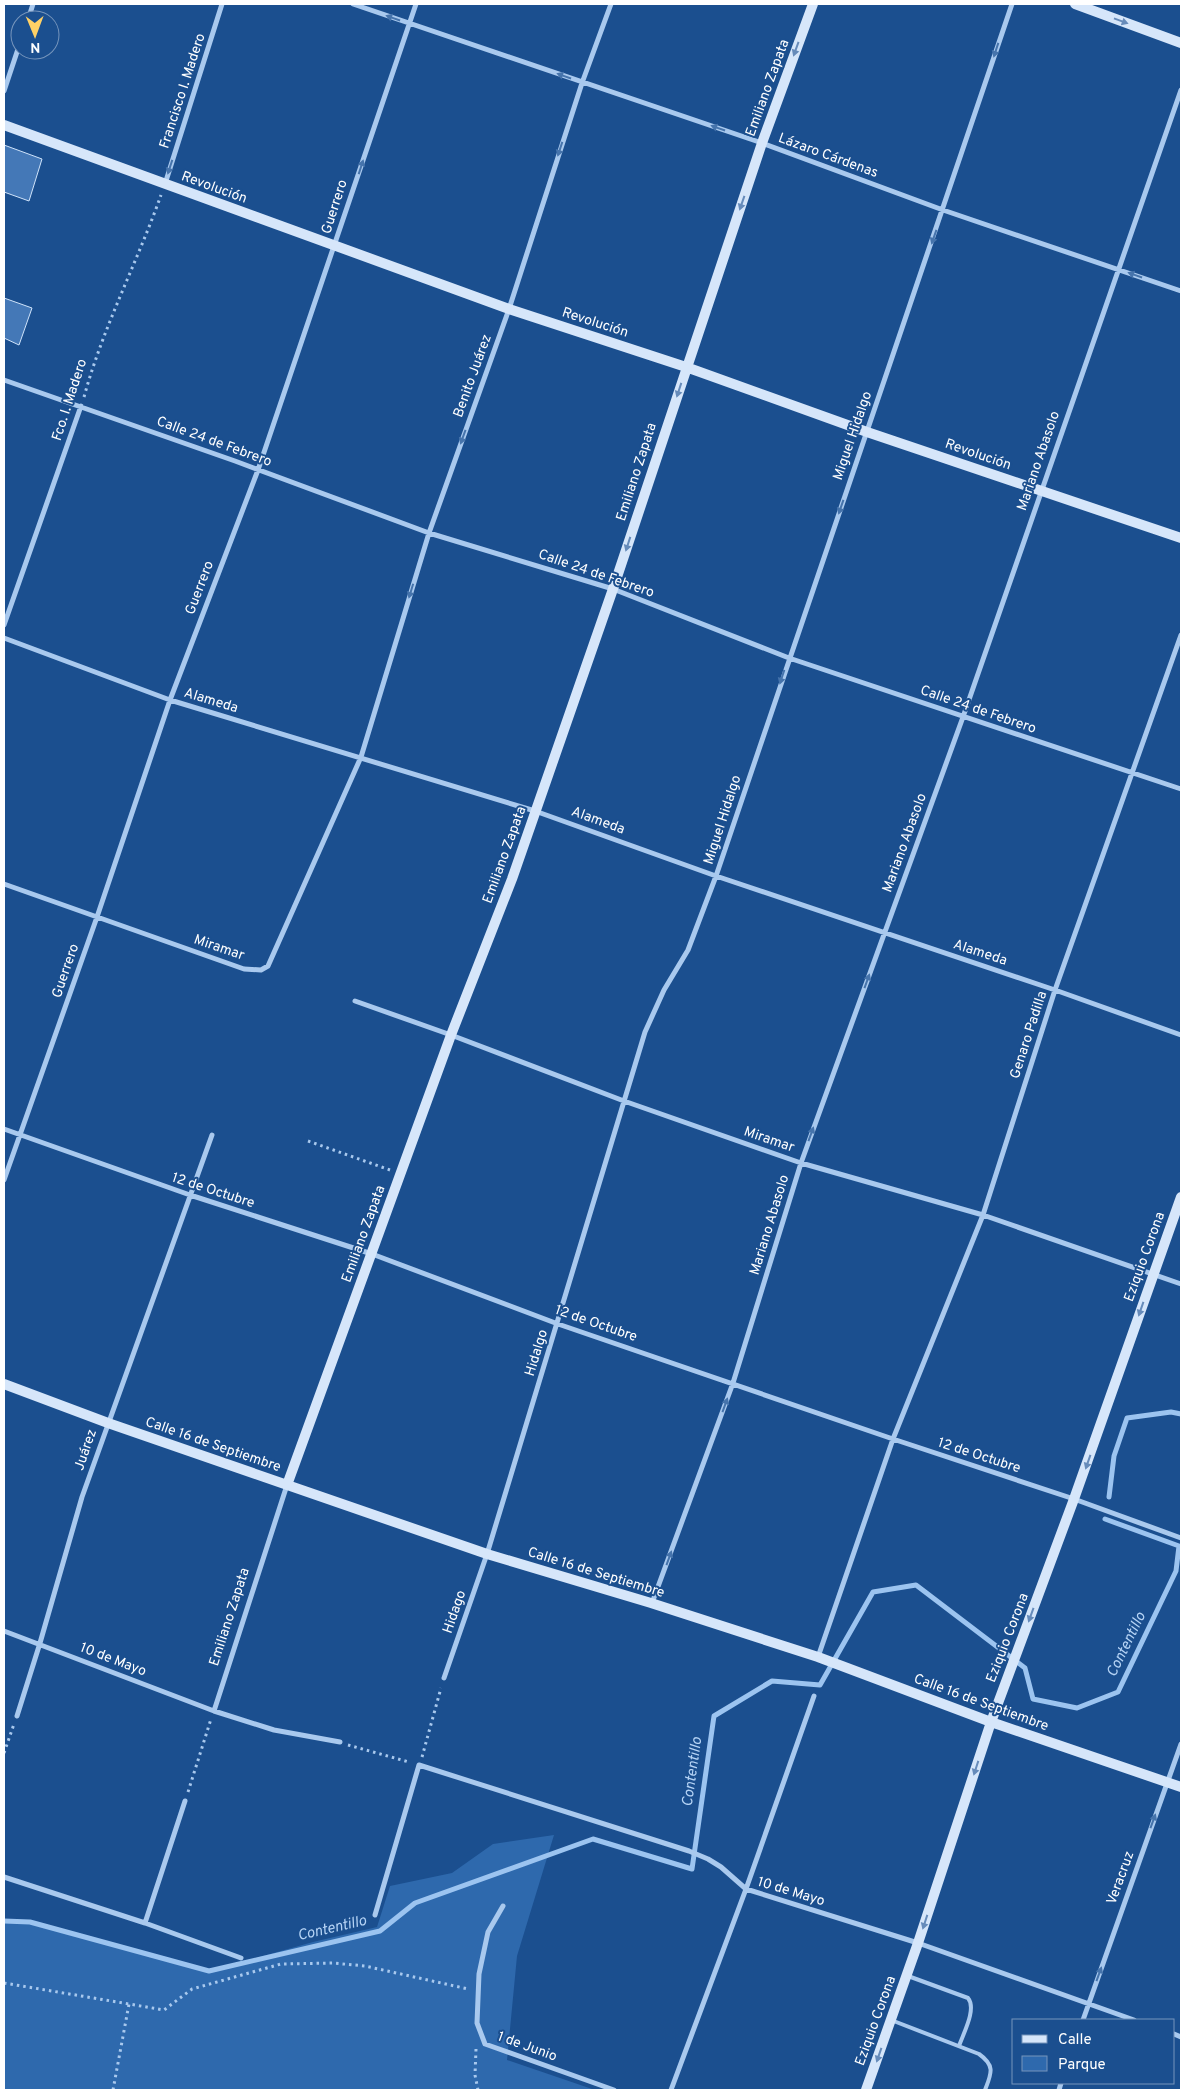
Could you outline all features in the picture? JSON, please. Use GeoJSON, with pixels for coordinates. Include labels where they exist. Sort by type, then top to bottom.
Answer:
{"type":"FeatureCollection","features":[{"type":"Feature","properties":{"kind":"street","name":"Francisco I. Madero"},"geometry":{"type":"LineString","coordinates":[[164,185],[222,4]]}},
{"type":"Feature","properties":{"kind":"street","name":"Lázaro Cárdenas"},"geometry":{"type":"LineString","coordinates":[[353,4],[762,143],[943,210],[1181,291]]}},
{"type":"Feature","properties":{"kind":"street","name":"Guerrero"},"geometry":{"type":"LineString","coordinates":[[4,1180],[97,917],[170,700],[258,470],[416,4]]}},
{"type":"Feature","properties":{"kind":"street","name":"Benito Juárez"},"geometry":{"type":"LineString","coordinates":[[361,757],[429,533],[509,309],[582,83],[611,4]]}},
{"type":"Feature","properties":{"kind":"street","name":"Emiliano Zapata"},"geometry":{"type":"LineString","coordinates":[[214,1712],[287,1485],[451,1035],[512,880],[613,589],[762,143],[813,4]]}},
{"type":"Feature","properties":{"kind":"street","name":"Miguel Hidalgo"},"geometry":{"type":"LineString","coordinates":[[624,1101],[644,1032],[664,990],[688,950],[716,876],[1012,4]]}},
{"type":"Feature","properties":{"kind":"street"},"geometry":{"type":"LineString","coordinates":[[1075,4],[1181,43]]}},
{"type":"Feature","properties":{"kind":"street"},"geometry":{"type":"LineString","coordinates":[[4,91],[14,60]]}},
{"type":"Feature","properties":{"kind":"street","name":"Mariano Abasolo"},"geometry":{"type":"LineString","coordinates":[[652,1603],[734,1383],[801,1162],[963,716],[1181,90]]}},
{"type":"Feature","properties":{"kind":"street","name":"Revolución"},"geometry":{"type":"LineString","coordinates":[[4,125],[164,185],[509,309],[686,367],[867,432],[1181,538]]}},
{"type":"Feature","properties":{"kind":"street","name":"Calle 24 de Febrero"},"geometry":{"type":"LineString","coordinates":[[4,380],[81,406],[429,533],[613,589],[789,658],[1181,789]]}},
{"type":"Feature","properties":{"kind":"street","name":"Fco. I. Madero"},"geometry":{"type":"LineString","coordinates":[[4,625],[81,406]]}},
{"type":"Feature","properties":{"kind":"street","name":"Genaro Padilla"},"geometry":{"type":"LineString","coordinates":[[818,1657],[893,1439],[983,1215],[1055,990],[1181,635]]}},
{"type":"Feature","properties":{"kind":"street","name":"Alameda"},"geometry":{"type":"LineString","coordinates":[[4,638],[170,700],[535,810],[716,876],[1055,990],[1181,1035]]}},
{"type":"Feature","properties":{"kind":"street","name":"Miramar"},"geometry":{"type":"LineString","coordinates":[[4,884],[244,969],[260,970],[268,966],[361,757]]}},
{"type":"Feature","properties":{"kind":"street","name":"Miramar"},"geometry":{"type":"LineString","coordinates":[[355,1001],[451,1035],[624,1101],[801,1162],[983,1215],[1181,1284]]}},
{"type":"Feature","properties":{"kind":"street","name":"Hidalgo"},"geometry":{"type":"LineString","coordinates":[[488,1554],[624,1101]]}},
{"type":"Feature","properties":{"kind":"street","name":"12 de Octubre"},"geometry":{"type":"LineString","coordinates":[[4,1129],[190,1195],[372,1254],[558,1324],[1074,1499],[1181,1538]]}},
{"type":"Feature","properties":{"kind":"street","name":"Juárez"},"geometry":{"type":"LineString","coordinates":[[17,1716],[82,1497],[170,1257],[212,1135]]}},
{"type":"Feature","properties":{"kind":"street","name":"Eziquio Corona"},"geometry":{"type":"LineString","coordinates":[[866,2090],[907,1976],[991,1722],[1074,1499],[1181,1197]]}},
{"type":"Feature","properties":{"kind":"street","name":"Calle 16 de Septiembre"},"geometry":{"type":"LineString","coordinates":[[4,1384],[108,1423],[488,1554],[652,1603],[818,1657],[991,1722],[1181,1787]]}},
{"type":"Feature","properties":{"kind":"street","name":"Hidago"},"geometry":{"type":"LineString","coordinates":[[444,1678],[488,1554]]}},
{"type":"Feature","properties":{"kind":"street","name":"10 de Mayo"},"geometry":{"type":"LineString","coordinates":[[4,1631],[40,1643],[214,1712],[274,1730],[340,1742]]}},
{"type":"Feature","properties":{"kind":"street"},"geometry":{"type":"LineString","coordinates":[[671,2090],[746,1890],[814,1696]]}},
{"type":"Feature","properties":{"kind":"street","name":"Veracruz"},"geometry":{"type":"LineString","coordinates":[[1083,2019],[1181,1744]]}},
{"type":"Feature","properties":{"kind":"street"},"geometry":{"type":"LineString","coordinates":[[375,1915],[419,1765]]}},
{"type":"Feature","properties":{"kind":"street","name":"10 de Mayo"},"geometry":{"type":"LineString","coordinates":[[419,1765],[689,1851],[721,1867],[746,1890],[918,1943],[1131,2019]]}},
{"type":"Feature","properties":{"kind":"street"},"geometry":{"type":"LineString","coordinates":[[145,1923],[185,1800]]}},
{"type":"Feature","properties":{"kind":"street"},"geometry":{"type":"LineString","coordinates":[[4,1877],[145,1923],[241,1958]]}},
{"type":"Feature","properties":{"kind":"street","name":"1 de Junio"},"geometry":{"type":"LineString","coordinates":[[503,1906],[488,1932],[479,1974],[477,2023],[484,2044],[614,2090]]}},
{"type":"Feature","properties":{"kind":"lane"},"geometry":{"type":"LineString","coordinates":[[907,1976],[970,2000],[972,2009],[959,2046]]}},
{"type":"Feature","properties":{"kind":"lane"},"geometry":{"type":"LineString","coordinates":[[891,2020],[979,2054],[990,2065],[992,2072],[985,2090]]}},
{"type":"Feature","properties":{"kind":"path","name":"Fco. I. Madero"},"geometry":{"type":"LineString","coordinates":[[81,406],[91,370],[117,302],[145,241],[164,185]]}},
{"type":"Feature","properties":{"kind":"path"},"geometry":{"type":"LineString","coordinates":[[308,1141],[400,1174]]}},
{"type":"Feature","properties":{"kind":"path"},"geometry":{"type":"LineString","coordinates":[[340,1742],[419,1765],[444,1678]]}},
{"type":"Feature","properties":{"kind":"path"},"geometry":{"type":"LineString","coordinates":[[185,1800],[214,1712]]}},
{"type":"Feature","properties":{"kind":"path"},"geometry":{"type":"LineString","coordinates":[[4,1753],[17,1716]]}},
{"type":"Feature","properties":{"kind":"path"},"geometry":{"type":"LineString","coordinates":[[4,1983],[164,2010],[192,1989],[281,1964],[333,1963],[365,1966],[471,1990]]}},
{"type":"Feature","properties":{"kind":"path"},"geometry":{"type":"LineString","coordinates":[[113,2090],[129,2004]]}},
{"type":"Feature","properties":{"kind":"path"},"geometry":{"type":"LineString","coordinates":[[476,2046],[474,2060],[478,2090]]}},
{"type":"Feature","properties":{"kind":"green space"},"geometry":{"type":"Polygon","coordinates":[[[554,1835],[517,1956],[507,2060],[595,2090],[4,2090],[4,1921],[30,1922],[209,1971],[313,1942],[377,1927],[390,1886],[452,1873],[493,1844],[554,1835]]]}},
{"type":"Feature","properties":{"kind":"building"},"geometry":{"type":"Polygon","coordinates":[[[4,145],[42,159],[29,201],[4,192],[4,145]]]}},
{"type":"Feature","properties":{"kind":"building"},"geometry":{"type":"Polygon","coordinates":[[[4,298],[32,308],[19,345],[4,338],[4,298]]]}},
{"type":"Feature","properties":{"kind":"waterway","name":"Contentillo"},"geometry":{"type":"LineString","coordinates":[[1109,1497],[1114,1456],[1127,1418],[1171,1412],[1181,1414]]}},
{"type":"Feature","properties":{"kind":"waterway","name":"Contentillo"},"geometry":{"type":"LineString","coordinates":[[4,1921],[30,1922],[209,1971],[380,1931],[415,1903],[593,1839],[692,1869],[714,1716],[772,1681],[820,1685],[873,1592],[916,1585],[1025,1668],[1033,1699],[1077,1708],[1118,1692],[1176,1571],[1179,1546],[1105,1519]]}}]}
